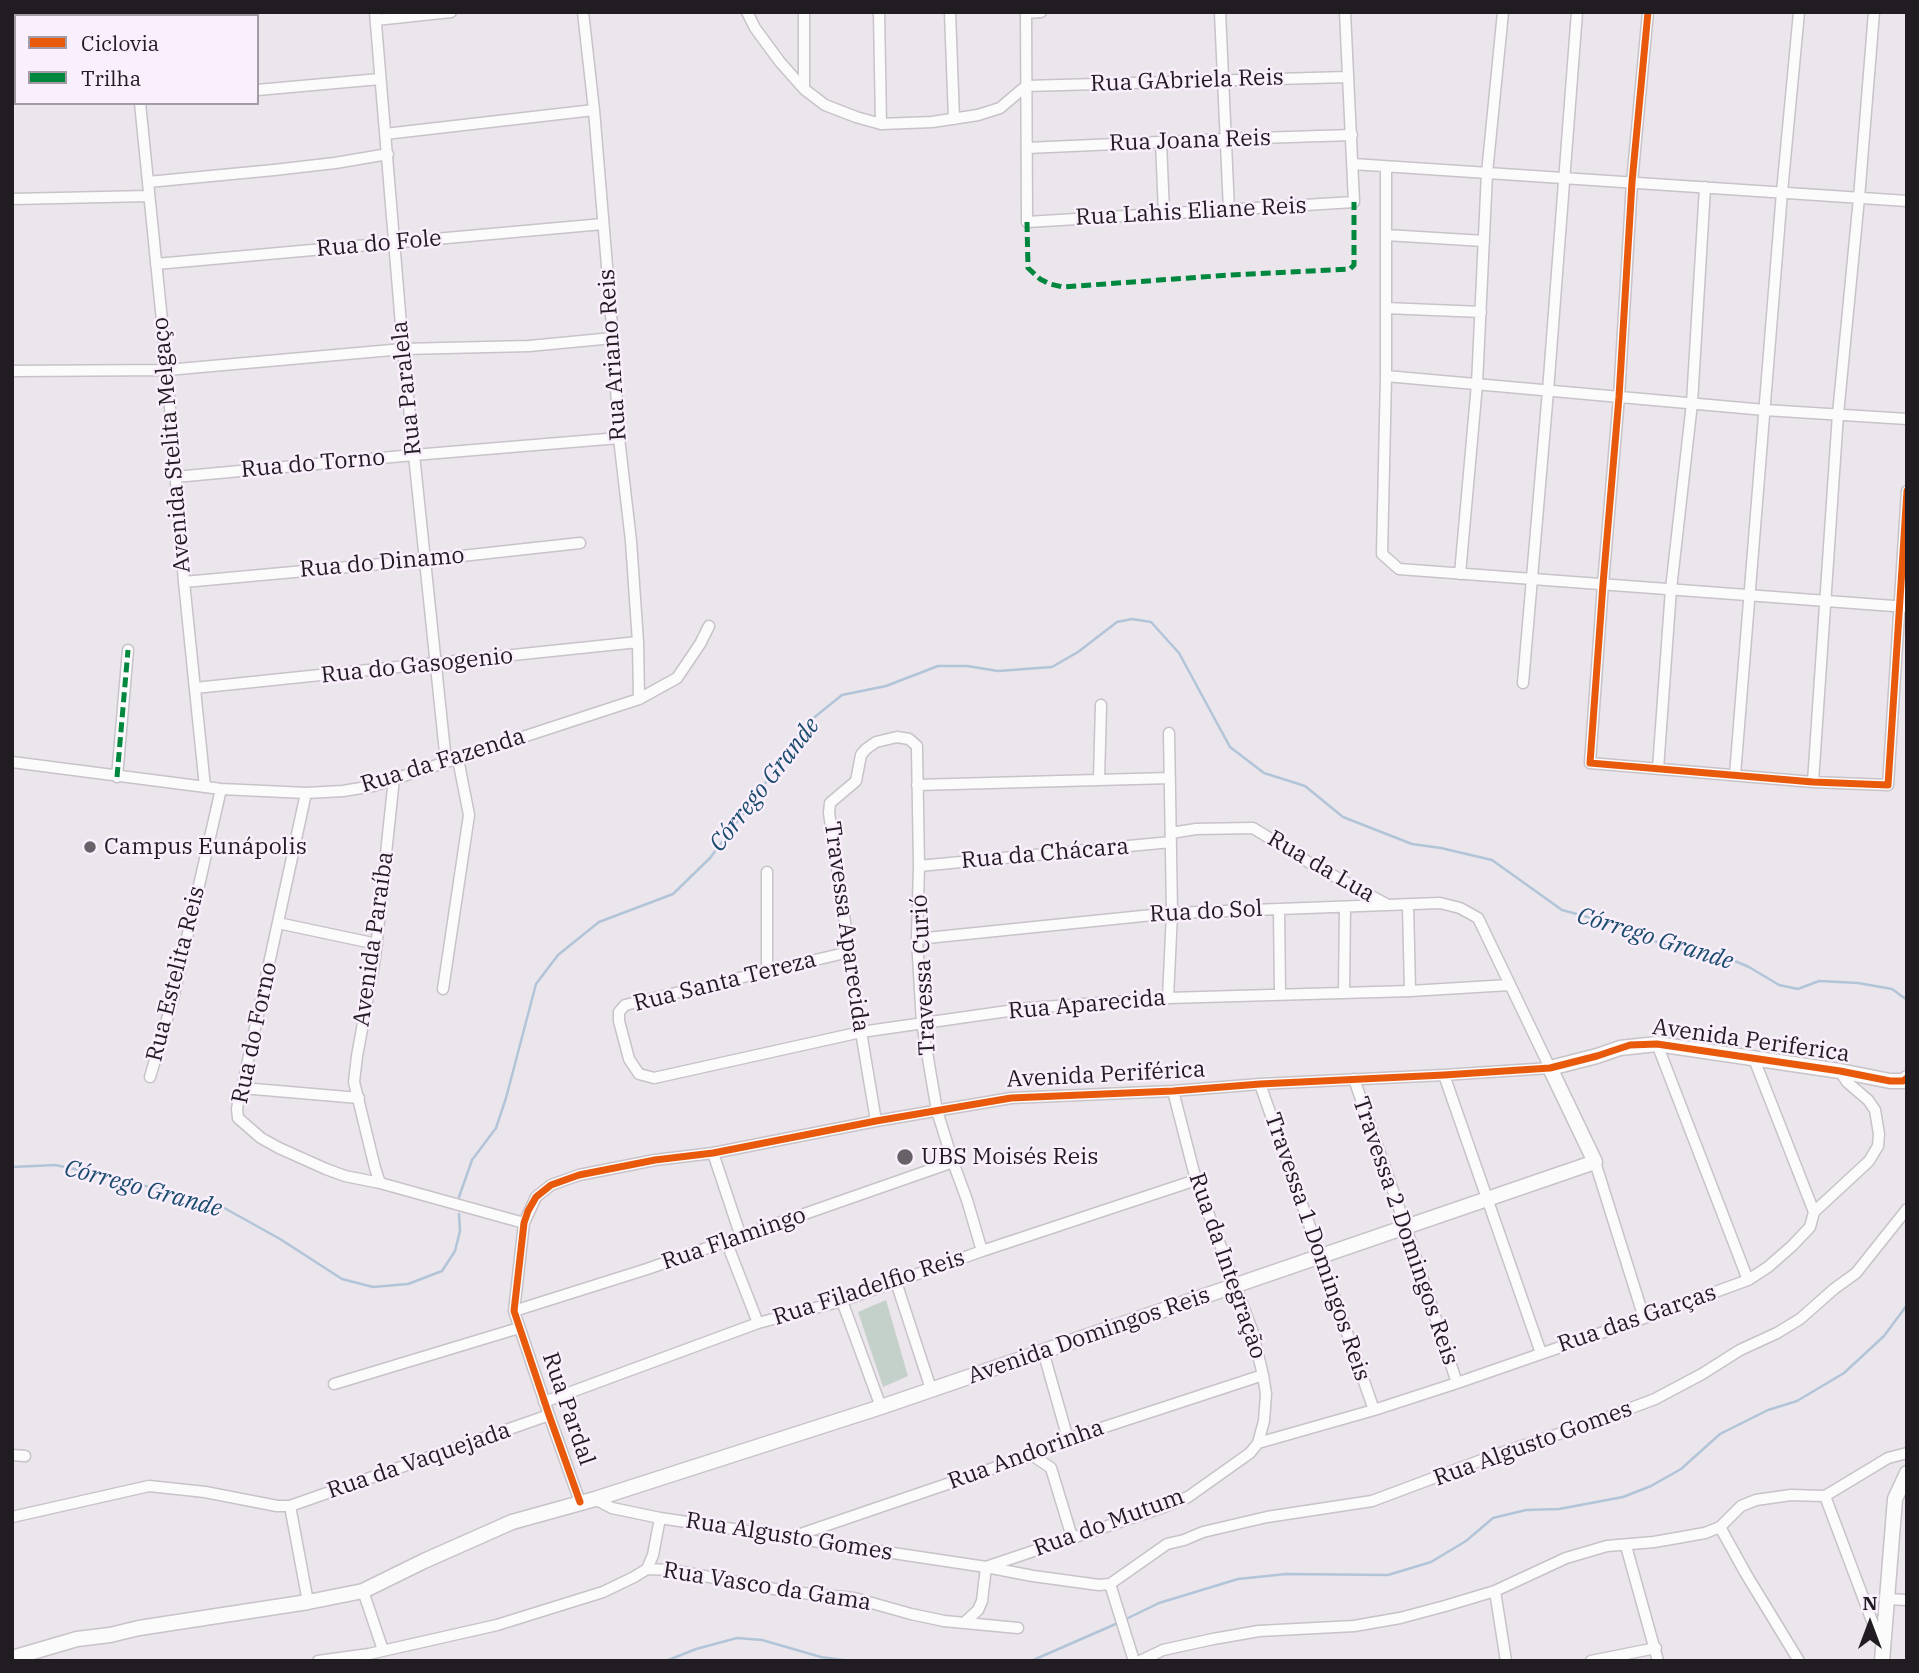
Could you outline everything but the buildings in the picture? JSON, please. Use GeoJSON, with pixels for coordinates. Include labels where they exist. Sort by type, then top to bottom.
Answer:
{"type":"FeatureCollection","features":[{"type":"Feature","properties":{"kind":"street"},"geometry":{"type":"LineString","coordinates":[[220,14],[244,12]]}},
{"type":"Feature","properties":{"kind":"street"},"geometry":{"type":"LineString","coordinates":[[376,16],[451,12]]}},
{"type":"Feature","properties":{"kind":"street","name":"Rua Ariano Reis"},"geometry":{"type":"LineString","coordinates":[[583,12],[594,110],[619,438],[631,541],[639,699]]}},
{"type":"Feature","properties":{"kind":"street"},"geometry":{"type":"LineString","coordinates":[[747,12],[774,54],[804,89],[825,104],[881,124],[905,124],[978,115],[1000,108],[1026,86]]}},
{"type":"Feature","properties":{"kind":"street"},"geometry":{"type":"LineString","coordinates":[[804,12],[804,89]]}},
{"type":"Feature","properties":{"kind":"street"},"geometry":{"type":"LineString","coordinates":[[879,12],[881,124]]}},
{"type":"Feature","properties":{"kind":"street"},"geometry":{"type":"LineString","coordinates":[[950,12],[954,119]]}},
{"type":"Feature","properties":{"kind":"street"},"geometry":{"type":"LineString","coordinates":[[1027,148],[1026,13],[1041,12]]}},
{"type":"Feature","properties":{"kind":"street"},"geometry":{"type":"LineString","coordinates":[[1220,12],[1229,210]]}},
{"type":"Feature","properties":{"kind":"street"},"geometry":{"type":"LineString","coordinates":[[1345,12],[1353,164],[1907,201]]}},
{"type":"Feature","properties":{"kind":"street"},"geometry":{"type":"LineString","coordinates":[[1460,574],[1477,384],[1487,173],[1503,12]]}},
{"type":"Feature","properties":{"kind":"street"},"geometry":{"type":"LineString","coordinates":[[1523,683],[1577,12]]}},
{"type":"Feature","properties":{"kind":"street"},"geometry":{"type":"LineString","coordinates":[[1648,12],[1632,182],[1619,397],[1590,763],[1813,782],[1888,785],[1903,606],[1907,491]]}},
{"type":"Feature","properties":{"kind":"street"},"geometry":{"type":"LineString","coordinates":[[1735,775],[1799,12]]}},
{"type":"Feature","properties":{"kind":"street"},"geometry":{"type":"LineString","coordinates":[[1813,782],[1838,414],[1874,12]]}},
{"type":"Feature","properties":{"kind":"street","name":"Rua Paralela"},"geometry":{"type":"LineString","coordinates":[[376,16],[403,349],[425,560],[452,761],[469,815],[443,989]]}},
{"type":"Feature","properties":{"kind":"street","name":"Rua GAbriela Reis"},"geometry":{"type":"LineString","coordinates":[[1026,86],[1347,77]]}},
{"type":"Feature","properties":{"kind":"street"},"geometry":{"type":"LineString","coordinates":[[259,90],[380,79]]}},
{"type":"Feature","properties":{"kind":"street","name":"Avenida Stelita Melgaço"},"geometry":{"type":"LineString","coordinates":[[140,105],[205,786]]}},
{"type":"Feature","properties":{"kind":"street"},"geometry":{"type":"LineString","coordinates":[[385,134],[594,110]]}},
{"type":"Feature","properties":{"kind":"street","name":"Rua Joana Reis"},"geometry":{"type":"LineString","coordinates":[[1027,148],[1352,135]]}},
{"type":"Feature","properties":{"kind":"street"},"geometry":{"type":"LineString","coordinates":[[1161,142],[1164,213]]}},
{"type":"Feature","properties":{"kind":"street","name":"Rua Lahis Eliane Reis"},"geometry":{"type":"LineString","coordinates":[[1027,148],[1027,222],[1354,202],[1353,164]]}},
{"type":"Feature","properties":{"kind":"street"},"geometry":{"type":"LineString","coordinates":[[148,181],[286,169],[388,154]]}},
{"type":"Feature","properties":{"kind":"street"},"geometry":{"type":"LineString","coordinates":[[1386,167],[1386,376],[1382,554],[1399,569],[1903,606]]}},
{"type":"Feature","properties":{"kind":"street"},"geometry":{"type":"LineString","coordinates":[[1658,769],[1671,589],[1692,403],[1705,187]]}},
{"type":"Feature","properties":{"kind":"street"},"geometry":{"type":"LineString","coordinates":[[12,199],[149,196]]}},
{"type":"Feature","properties":{"kind":"street","name":"Rua do Fole"},"geometry":{"type":"LineString","coordinates":[[156,264],[603,224]]}},
{"type":"Feature","properties":{"kind":"street"},"geometry":{"type":"LineString","coordinates":[[1386,235],[1484,241]]}},
{"type":"Feature","properties":{"kind":"street"},"geometry":{"type":"LineString","coordinates":[[1386,308],[1480,312]]}},
{"type":"Feature","properties":{"kind":"street"},"geometry":{"type":"LineString","coordinates":[[12,371],[167,370],[403,349],[559,344],[612,338]]}},
{"type":"Feature","properties":{"kind":"street"},"geometry":{"type":"LineString","coordinates":[[1386,376],[1765,410],[1907,419]]}},
{"type":"Feature","properties":{"kind":"street","name":"Rua do Torno"},"geometry":{"type":"LineString","coordinates":[[175,477],[619,438]]}},
{"type":"Feature","properties":{"kind":"street","name":"Rua do Dinamo"},"geometry":{"type":"LineString","coordinates":[[184,582],[579,543]]}},
{"type":"Feature","properties":{"kind":"street","name":"Rua da Fazenda"},"geometry":{"type":"LineString","coordinates":[[12,762],[221,789],[306,793],[373,786],[639,699],[677,678],[709,626]]}},
{"type":"Feature","properties":{"kind":"street","name":"Rua do Gasogenio"},"geometry":{"type":"LineString","coordinates":[[195,688],[638,642]]}},
{"type":"Feature","properties":{"kind":"street"},"geometry":{"type":"LineString","coordinates":[[117,777],[128,650]]}},
{"type":"Feature","properties":{"kind":"street"},"geometry":{"type":"LineString","coordinates":[[1099,780],[1101,705]]}},
{"type":"Feature","properties":{"kind":"street"},"geometry":{"type":"LineString","coordinates":[[1168,998],[1172,913],[1169,733]]}},
{"type":"Feature","properties":{"kind":"street","name":"Travessa Aparecida"},"geometry":{"type":"LineString","coordinates":[[876,1121],[849,952],[829,813],[830,803],[856,780],[861,755],[876,742],[897,737],[909,739],[918,749],[918,780]]}},
{"type":"Feature","properties":{"kind":"street","name":"Avenida Paraíba"},"geometry":{"type":"LineString","coordinates":[[380,1182],[354,1082],[377,944],[394,778]]}},
{"type":"Feature","properties":{"kind":"street"},"geometry":{"type":"LineString","coordinates":[[918,780],[1170,778]]}},
{"type":"Feature","properties":{"kind":"street","name":"Travessa Curió"},"geometry":{"type":"LineString","coordinates":[[918,780],[917,939],[922,1023],[937,1111],[982,1251]]}},
{"type":"Feature","properties":{"kind":"street","name":"Rua Estelita Reis"},"geometry":{"type":"LineString","coordinates":[[150,1077],[173,999],[221,789]]}},
{"type":"Feature","properties":{"kind":"street","name":"Rua do Forno"},"geometry":{"type":"LineString","coordinates":[[306,793],[237,1118],[261,1138],[279,1148],[345,1176],[380,1182]]}},
{"type":"Feature","properties":{"kind":"street","name":"Rua da Lua"},"geometry":{"type":"LineString","coordinates":[[1171,838],[1196,829],[1252,828],[1388,905]]}},
{"type":"Feature","properties":{"kind":"street","name":"Rua da Chácara"},"geometry":{"type":"LineString","coordinates":[[919,866],[1171,838]]}},
{"type":"Feature","properties":{"kind":"street"},"geometry":{"type":"LineString","coordinates":[[767,872],[767,970]]}},
{"type":"Feature","properties":{"kind":"street","name":"Rua do Sol"},"geometry":{"type":"LineString","coordinates":[[917,939],[1172,913],[1440,903],[1460,908],[1479,918],[1509,985]]}},
{"type":"Feature","properties":{"kind":"street"},"geometry":{"type":"LineString","coordinates":[[1408,905],[1410,991]]}},
{"type":"Feature","properties":{"kind":"street"},"geometry":{"type":"LineString","coordinates":[[1344,993],[1345,907]]}},
{"type":"Feature","properties":{"kind":"street"},"geometry":{"type":"LineString","coordinates":[[1279,908],[1280,994]]}},
{"type":"Feature","properties":{"kind":"street"},"geometry":{"type":"LineString","coordinates":[[278,923],[377,944]]}},
{"type":"Feature","properties":{"kind":"street","name":"Rua Santa Tereza"},"geometry":{"type":"LineString","coordinates":[[671,1074],[654,1078],[639,1074],[629,1059],[619,1021],[619,1012],[625,1005],[849,952]]}},
{"type":"Feature","properties":{"kind":"street"},"geometry":{"type":"LineString","coordinates":[[1509,985],[1595,1162],[1644,1318]]}},
{"type":"Feature","properties":{"kind":"street","name":"Rua Aparecida"},"geometry":{"type":"LineString","coordinates":[[671,1074],[861,1032],[1030,1008],[1168,998],[1410,991],[1509,985]]}},
{"type":"Feature","properties":{"kind":"street"},"geometry":{"type":"LineString","coordinates":[[1657,1044],[1748,1280]]}},
{"type":"Feature","properties":{"kind":"street","name":"Avenida Periferica"},"geometry":{"type":"LineString","coordinates":[[1550,1068],[1619,1048],[1657,1044],[1890,1081],[1906,1081]]}},
{"type":"Feature","properties":{"kind":"street"},"geometry":{"type":"LineString","coordinates":[[1754,1059],[1814,1212]]}},
{"type":"Feature","properties":{"kind":"street","name":"Avenida Periférica"},"geometry":{"type":"LineString","coordinates":[[524,1223],[536,1198],[551,1185],[579,1175],[1011,1098],[1550,1068]]}},
{"type":"Feature","properties":{"kind":"street","name":"Rua das Garças"},"geometry":{"type":"LineString","coordinates":[[1258,1443],[1457,1383],[1748,1280],[1792,1246],[1810,1227],[1814,1212],[1870,1161],[1878,1146],[1875,1110],[1868,1100],[1847,1082],[1840,1071]]}},
{"type":"Feature","properties":{"kind":"street"},"geometry":{"type":"LineString","coordinates":[[1444,1075],[1541,1353]]}},
{"type":"Feature","properties":{"kind":"street","name":"Travessa 2 Domingos Reis"},"geometry":{"type":"LineString","coordinates":[[1354,1079],[1457,1383]]}},
{"type":"Feature","properties":{"kind":"street","name":"Travessa 1 Domingos Reis"},"geometry":{"type":"LineString","coordinates":[[1260,1084],[1374,1410]]}},
{"type":"Feature","properties":{"kind":"street"},"geometry":{"type":"LineString","coordinates":[[242,1088],[359,1098]]}},
{"type":"Feature","properties":{"kind":"street","name":"Rua da Integração"},"geometry":{"type":"LineString","coordinates":[[1173,1091],[1196,1180],[1252,1330],[1264,1375],[1264,1420],[1258,1443]]}},
{"type":"Feature","properties":{"kind":"street"},"geometry":{"type":"LineString","coordinates":[[713,1153],[741,1237]]}},
{"type":"Feature","properties":{"kind":"street","name":"Rua Flamingo"},"geometry":{"type":"LineString","coordinates":[[514,1311],[648,1269],[953,1162]]}},
{"type":"Feature","properties":{"kind":"street","name":"Avenida Domingos Reis"},"geometry":{"type":"LineString","coordinates":[[12,1658],[77,1639],[363,1591],[512,1522],[588,1501],[881,1407],[1595,1162]]}},
{"type":"Feature","properties":{"kind":"street","name":"Rua Filadelfio Reis"},"geometry":{"type":"LineString","coordinates":[[544,1402],[758,1323],[842,1301],[1196,1180]]}},
{"type":"Feature","properties":{"kind":"street"},"geometry":{"type":"LineString","coordinates":[[380,1182],[524,1223],[514,1311]]}},
{"type":"Feature","properties":{"kind":"street","name":"Rua Algusto Gomes"},"geometry":{"type":"LineString","coordinates":[[588,1501],[660,1518],[1033,1576],[1099,1585],[1110,1584],[1167,1544],[1203,1532],[1267,1517],[1372,1501],[1655,1399],[1800,1319],[1856,1273],[1907,1209]]}},
{"type":"Feature","properties":{"kind":"street"},"geometry":{"type":"LineString","coordinates":[[726,1241],[758,1323]]}},
{"type":"Feature","properties":{"kind":"street"},"geometry":{"type":"LineString","coordinates":[[896,1282],[931,1389]]}},
{"type":"Feature","properties":{"kind":"street"},"geometry":{"type":"LineString","coordinates":[[842,1301],[881,1407]]}},
{"type":"Feature","properties":{"kind":"street","name":"Rua Pardal"},"geometry":{"type":"LineString","coordinates":[[514,1311],[549,1415],[588,1501]]}},
{"type":"Feature","properties":{"kind":"street"},"geometry":{"type":"LineString","coordinates":[[334,1384],[519,1328]]}},
{"type":"Feature","properties":{"kind":"street"},"geometry":{"type":"LineString","coordinates":[[1043,1351],[1068,1439]]}},
{"type":"Feature","properties":{"kind":"street","name":"Rua Andorinha"},"geometry":{"type":"LineString","coordinates":[[790,1538],[1032,1455],[1068,1439],[1264,1375]]}},
{"type":"Feature","properties":{"kind":"street","name":"Rua da Vaquejada"},"geometry":{"type":"LineString","coordinates":[[290,1506],[549,1415]]}},
{"type":"Feature","properties":{"kind":"street","name":"Rua do Mutum"},"geometry":{"type":"LineString","coordinates":[[986,1567],[1188,1497],[1250,1452],[1258,1443]]}},
{"type":"Feature","properties":{"kind":"street"},"geometry":{"type":"LineString","coordinates":[[1140,1661],[1163,1650],[1259,1631],[1354,1626],[1446,1606],[1496,1591],[1566,1558],[1607,1546],[1626,1546],[1695,1536],[1720,1527],[1741,1506],[1756,1500],[1791,1495],[1825,1496],[1888,1458],[1907,1452]]}},
{"type":"Feature","properties":{"kind":"street"},"geometry":{"type":"LineString","coordinates":[[12,1455],[25,1456]]}},
{"type":"Feature","properties":{"kind":"street"},"geometry":{"type":"LineString","coordinates":[[1032,1455],[1051,1468],[1072,1537]]}},
{"type":"Feature","properties":{"kind":"street"},"geometry":{"type":"LineString","coordinates":[[1882,1661],[1887,1599],[1907,1473]]}},
{"type":"Feature","properties":{"kind":"street"},"geometry":{"type":"LineString","coordinates":[[12,1517],[149,1486],[290,1506],[308,1602]]}},
{"type":"Feature","properties":{"kind":"street"},"geometry":{"type":"LineString","coordinates":[[1825,1496],[1875,1629],[1884,1645]]}},
{"type":"Feature","properties":{"kind":"street"},"geometry":{"type":"LineString","coordinates":[[647,1569],[653,1555],[660,1518]]}},
{"type":"Feature","properties":{"kind":"street"},"geometry":{"type":"LineString","coordinates":[[1720,1527],[1799,1661]]}},
{"type":"Feature","properties":{"kind":"street"},"geometry":{"type":"LineString","coordinates":[[1626,1546],[1658,1661]]}},
{"type":"Feature","properties":{"kind":"street"},"geometry":{"type":"LineString","coordinates":[[965,1622],[978,1610],[982,1601],[986,1567]]}},
{"type":"Feature","properties":{"kind":"street","name":"Rua Vasco da Gama"},"geometry":{"type":"LineString","coordinates":[[317,1661],[369,1654],[496,1625],[603,1592],[647,1569],[699,1575],[791,1592],[855,1598],[911,1614],[1018,1628]]}},
{"type":"Feature","properties":{"kind":"street"},"geometry":{"type":"LineString","coordinates":[[1110,1584],[1134,1661]]}},
{"type":"Feature","properties":{"kind":"street"},"geometry":{"type":"LineString","coordinates":[[363,1591],[383,1650]]}},
{"type":"Feature","properties":{"kind":"street"},"geometry":{"type":"LineString","coordinates":[[1496,1591],[1506,1661]]}},
{"type":"Feature","properties":{"kind":"street"},"geometry":{"type":"LineString","coordinates":[[1887,1599],[1907,1600]]}},
{"type":"Feature","properties":{"kind":"street"},"geometry":{"type":"LineString","coordinates":[[1591,1661],[1656,1648]]}},
{"type":"Feature","properties":{"kind":"shaded area"},"geometry":{"type":"Polygon","coordinates":[[[886,1300],[908,1376],[883,1387],[858,1312],[886,1300]]]}},
{"type":"Feature","properties":{"kind":"waterway","name":"Córrego Grande"},"geometry":{"type":"LineString","coordinates":[[459,1197],[472,1160],[496,1128],[536,984],[558,955],[599,922],[673,894],[710,858],[806,724],[842,695],[886,686],[938,666],[967,666],[998,671],[1052,667],[1078,652],[1117,622],[1132,619],[1151,622],[1179,653],[1230,747],[1264,773],[1305,786],[1343,817],[1412,844],[1492,860],[1562,910],[1606,922],[1670,947],[1718,954],[1749,967],[1779,985],[1798,989],[1819,981],[1858,983],[1892,989],[1907,1000]]}},
{"type":"Feature","properties":{"kind":"waterway","name":"Córrego Grande"},"geometry":{"type":"LineString","coordinates":[[12,1167],[55,1165],[219,1205],[280,1239],[342,1279],[373,1287],[408,1284],[442,1271],[455,1251],[460,1231],[459,1214]]}},
{"type":"Feature","properties":{"kind":"waterway"},"geometry":{"type":"LineString","coordinates":[[1124,1620],[1159,1603],[1238,1579],[1286,1574],[1388,1575],[1431,1562],[1466,1541],[1493,1518],[1526,1510],[1559,1509],[1623,1497],[1651,1486],[1681,1469],[1720,1434],[1768,1410],[1797,1401],[1844,1373],[1884,1336],[1907,1305]]}},
{"type":"Feature","properties":{"kind":"waterway"},"geometry":{"type":"LineString","coordinates":[[1031,1661],[1118,1623]]}},
{"type":"Feature","properties":{"kind":"waterway"},"geometry":{"type":"LineString","coordinates":[[666,1661],[696,1649],[737,1638],[762,1640],[821,1657],[850,1661]]}},
{"type":"Feature","properties":{"kind":"marked path"},"geometry":{"type":"LineString","coordinates":[[1027,222],[1028,268],[1040,279],[1063,287],[1350,269],[1354,265],[1354,202]]}},
{"type":"Feature","properties":{"kind":"marked path"},"geometry":{"type":"LineString","coordinates":[[117,777],[128,650]]}},
{"type":"Feature","properties":{"kind":"cycle path"},"geometry":{"type":"LineString","coordinates":[[1648,12],[1632,182],[1619,397],[1590,763],[1813,782],[1888,785],[1907,491]]}},
{"type":"Feature","properties":{"kind":"cycle path"},"geometry":{"type":"LineString","coordinates":[[580,1502],[514,1311],[524,1223],[528,1211],[536,1197],[551,1185],[579,1175],[1011,1098],[1550,1068],[1630,1045],[1657,1044],[1890,1081],[1903,1081],[1907,1078]]}},
{"type":"Feature","properties":{"kind":"place","name":"Campus Eunápolis"},"geometry":{"type":"Point","coordinates":[90,847]}},
{"type":"Feature","properties":{"kind":"place","name":"UBS Moisés Reis"},"geometry":{"type":"Point","coordinates":[905,1157]}}]}
